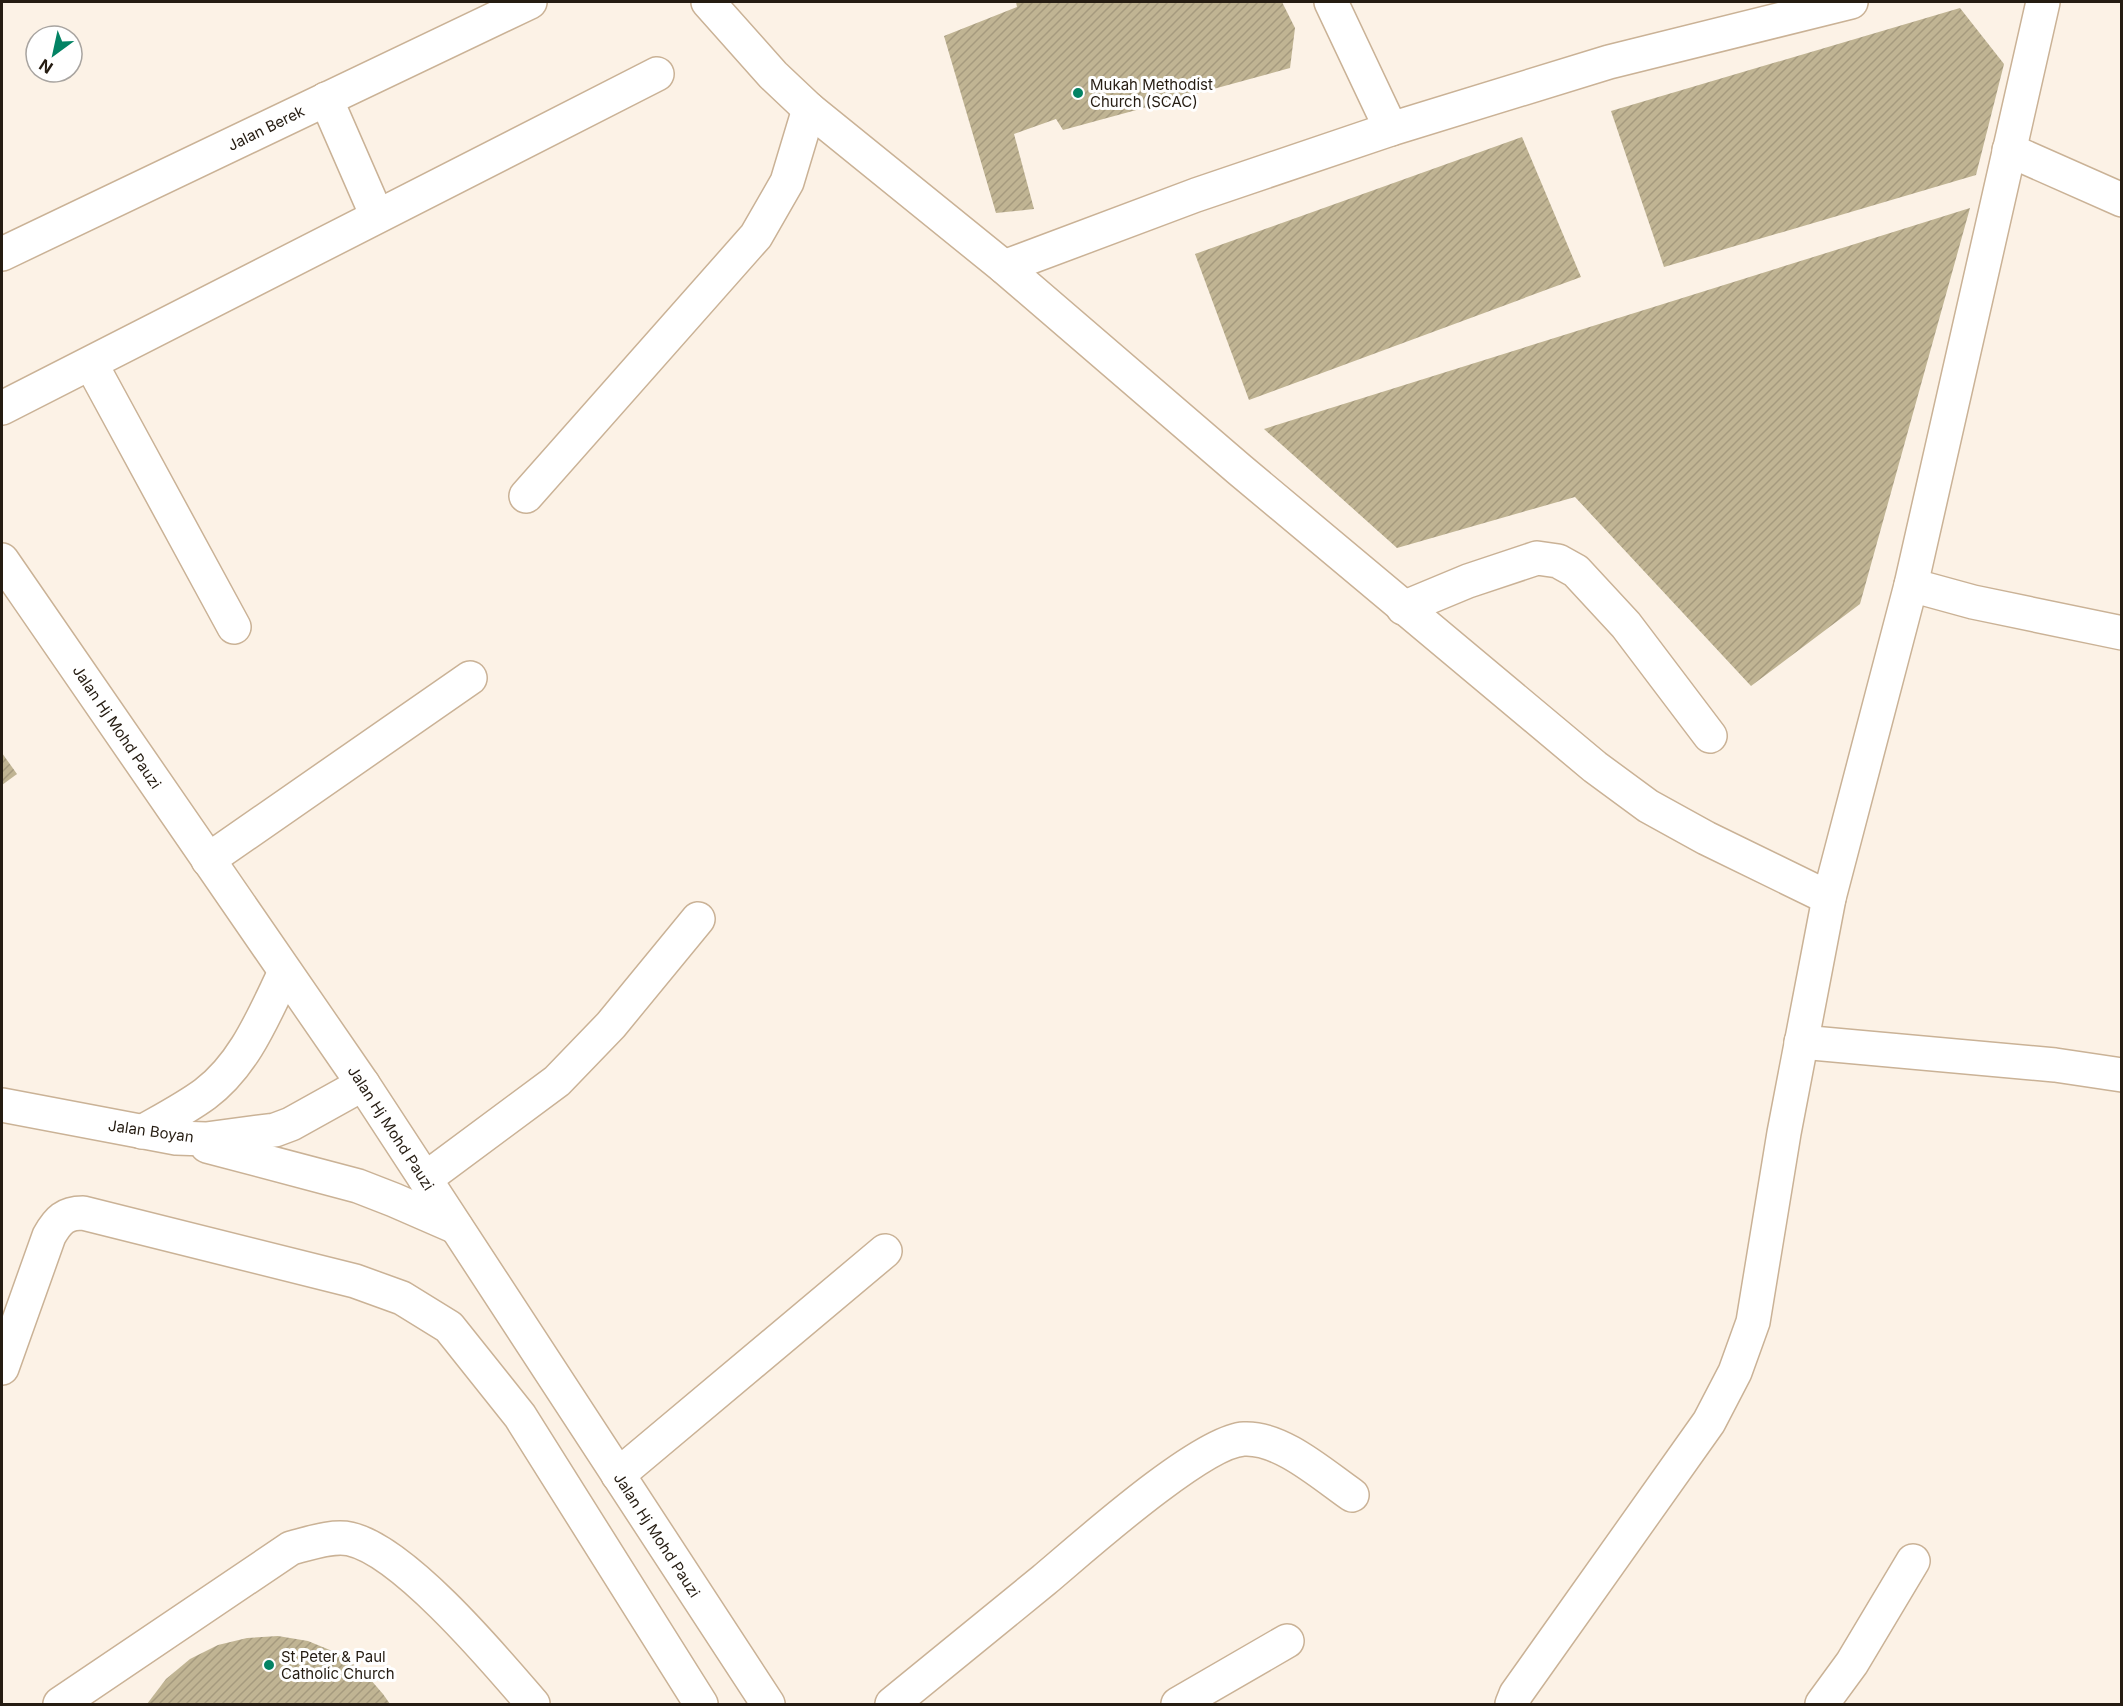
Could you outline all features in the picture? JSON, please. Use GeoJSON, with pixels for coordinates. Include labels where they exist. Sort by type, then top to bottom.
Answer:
{"type":"FeatureCollection","features":[{"type":"Feature","properties":{"kind":"street","name":"Jalan Berek"},"geometry":{"type":"LineString","coordinates":[[2,254],[530,2]]}},
{"type":"Feature","properties":{"kind":"street"},"geometry":{"type":"LineString","coordinates":[[708,2],[773,75],[809,109],[1004,267],[1403,608],[1586,759],[1647,806],[1706,838],[1829,898]]}},
{"type":"Feature","properties":{"kind":"street"},"geometry":{"type":"LineString","coordinates":[[1331,2],[1390,129]]}},
{"type":"Feature","properties":{"kind":"street"},"geometry":{"type":"LineString","coordinates":[[1004,267],[1196,195],[1390,129],[1609,62],[1851,2]]}},
{"type":"Feature","properties":{"kind":"street"},"geometry":{"type":"LineString","coordinates":[[1512,1704],[1516,1694],[1709,1422],[1735,1372],[1753,1322],[1801,1042],[1829,898],[1911,585],[2043,2]]}},
{"type":"Feature","properties":{"kind":"street"},"geometry":{"type":"LineString","coordinates":[[2,408],[657,74]]}},
{"type":"Feature","properties":{"kind":"street"},"geometry":{"type":"LineString","coordinates":[[326,99],[377,216]]}},
{"type":"Feature","properties":{"kind":"street"},"geometry":{"type":"LineString","coordinates":[[526,496],[756,236],[787,182],[809,109]]}},
{"type":"Feature","properties":{"kind":"street"},"geometry":{"type":"LineString","coordinates":[[2009,150],[2121,200]]}},
{"type":"Feature","properties":{"kind":"street"},"geometry":{"type":"LineString","coordinates":[[90,364],[234,627]]}},
{"type":"Feature","properties":{"kind":"street"},"geometry":{"type":"LineString","coordinates":[[1403,608],[1468,581],[1537,558],[1558,561],[1576,571],[1626,625],[1710,736]]}},
{"type":"Feature","properties":{"kind":"street","name":"Jalan Hj Mohd Pauzi"},"geometry":{"type":"LineString","coordinates":[[2,560],[363,1084],[768,1704]]}},
{"type":"Feature","properties":{"kind":"street"},"geometry":{"type":"LineString","coordinates":[[1911,585],[1973,602],[2121,633]]}},
{"type":"Feature","properties":{"kind":"street"},"geometry":{"type":"LineString","coordinates":[[208,860],[470,678]]}},
{"type":"Feature","properties":{"kind":"street"},"geometry":{"type":"LineString","coordinates":[[425,1179],[557,1081],[611,1025],[698,919]]}},
{"type":"Feature","properties":{"kind":"street"},"geometry":{"type":"LineString","coordinates":[[142,1132],[206,1094],[242,1055],[285,972]]}},
{"type":"Feature","properties":{"kind":"street"},"geometry":{"type":"LineString","coordinates":[[1801,1042],[2055,1065],[2121,1075]]}},
{"type":"Feature","properties":{"kind":"street","name":"Jalan Boyan"},"geometry":{"type":"LineString","coordinates":[[2,1105],[176,1138],[206,1139],[274,1130],[291,1124],[363,1084]]}},
{"type":"Feature","properties":{"kind":"street"},"geometry":{"type":"LineString","coordinates":[[176,1138],[358,1186],[456,1227]]}},
{"type":"Feature","properties":{"kind":"street"},"geometry":{"type":"LineString","coordinates":[[2,1368],[49,1236],[58,1221],[69,1213],[83,1213],[336,1277],[402,1298],[449,1327],[520,1416],[701,1704]]}},
{"type":"Feature","properties":{"kind":"street"},"geometry":{"type":"LineString","coordinates":[[618,1475],[885,1251]]}},
{"type":"Feature","properties":{"kind":"street"},"geometry":{"type":"LineString","coordinates":[[892,1704],[1183,1468],[1224,1445],[1242,1439],[1260,1440],[1298,1457],[1352,1495]]}},
{"type":"Feature","properties":{"kind":"street"},"geometry":{"type":"LineString","coordinates":[[60,1704],[291,1548],[348,1538],[369,1546],[436,1598],[533,1704]]}},
{"type":"Feature","properties":{"kind":"street"},"geometry":{"type":"LineString","coordinates":[[1822,1704],[1852,1663],[1913,1561]]}},
{"type":"Feature","properties":{"kind":"street"},"geometry":{"type":"LineString","coordinates":[[1178,1704],[1287,1641]]}},
{"type":"Feature","properties":{"kind":"building","name":"Mukah Methodist Church (SCAC)"},"geometry":{"type":"Polygon","coordinates":[[[1016,2],[1282,2],[1295,28],[1290,68],[1063,130],[1056,119],[1014,134],[1034,209],[996,213],[944,36],[1017,7],[1016,2]]]}},
{"type":"Feature","properties":{"kind":"building"},"geometry":{"type":"Polygon","coordinates":[[[1960,8],[2004,64],[1976,175],[1664,267],[1611,111],[1960,8]]]}},
{"type":"Feature","properties":{"kind":"building"},"geometry":{"type":"Polygon","coordinates":[[[1522,137],[1581,277],[1249,400],[1195,254],[1522,137]]]}},
{"type":"Feature","properties":{"kind":"building"},"geometry":{"type":"Polygon","coordinates":[[[1970,208],[1860,604],[1751,686],[1575,497],[1397,548],[1264,429],[1970,208]]]}},
{"type":"Feature","properties":{"kind":"building"},"geometry":{"type":"Polygon","coordinates":[[[2,753],[17,774],[2,785],[2,753]]]}},
{"type":"Feature","properties":{"kind":"building","name":"St Peter & Paul Catholic Church"},"geometry":{"type":"Polygon","coordinates":[[[278,1636],[308,1641],[337,1653],[363,1671],[390,1704],[147,1704],[166,1679],[190,1659],[218,1645],[247,1638],[278,1636]]]}},
{"type":"Feature","properties":{"kind":"place","name":"Mukah Methodist Church (SCAC)"},"geometry":{"type":"Point","coordinates":[1078,93]}},
{"type":"Feature","properties":{"kind":"place","name":"St Peter & Paul Catholic Church"},"geometry":{"type":"Point","coordinates":[269,1665]}}]}
